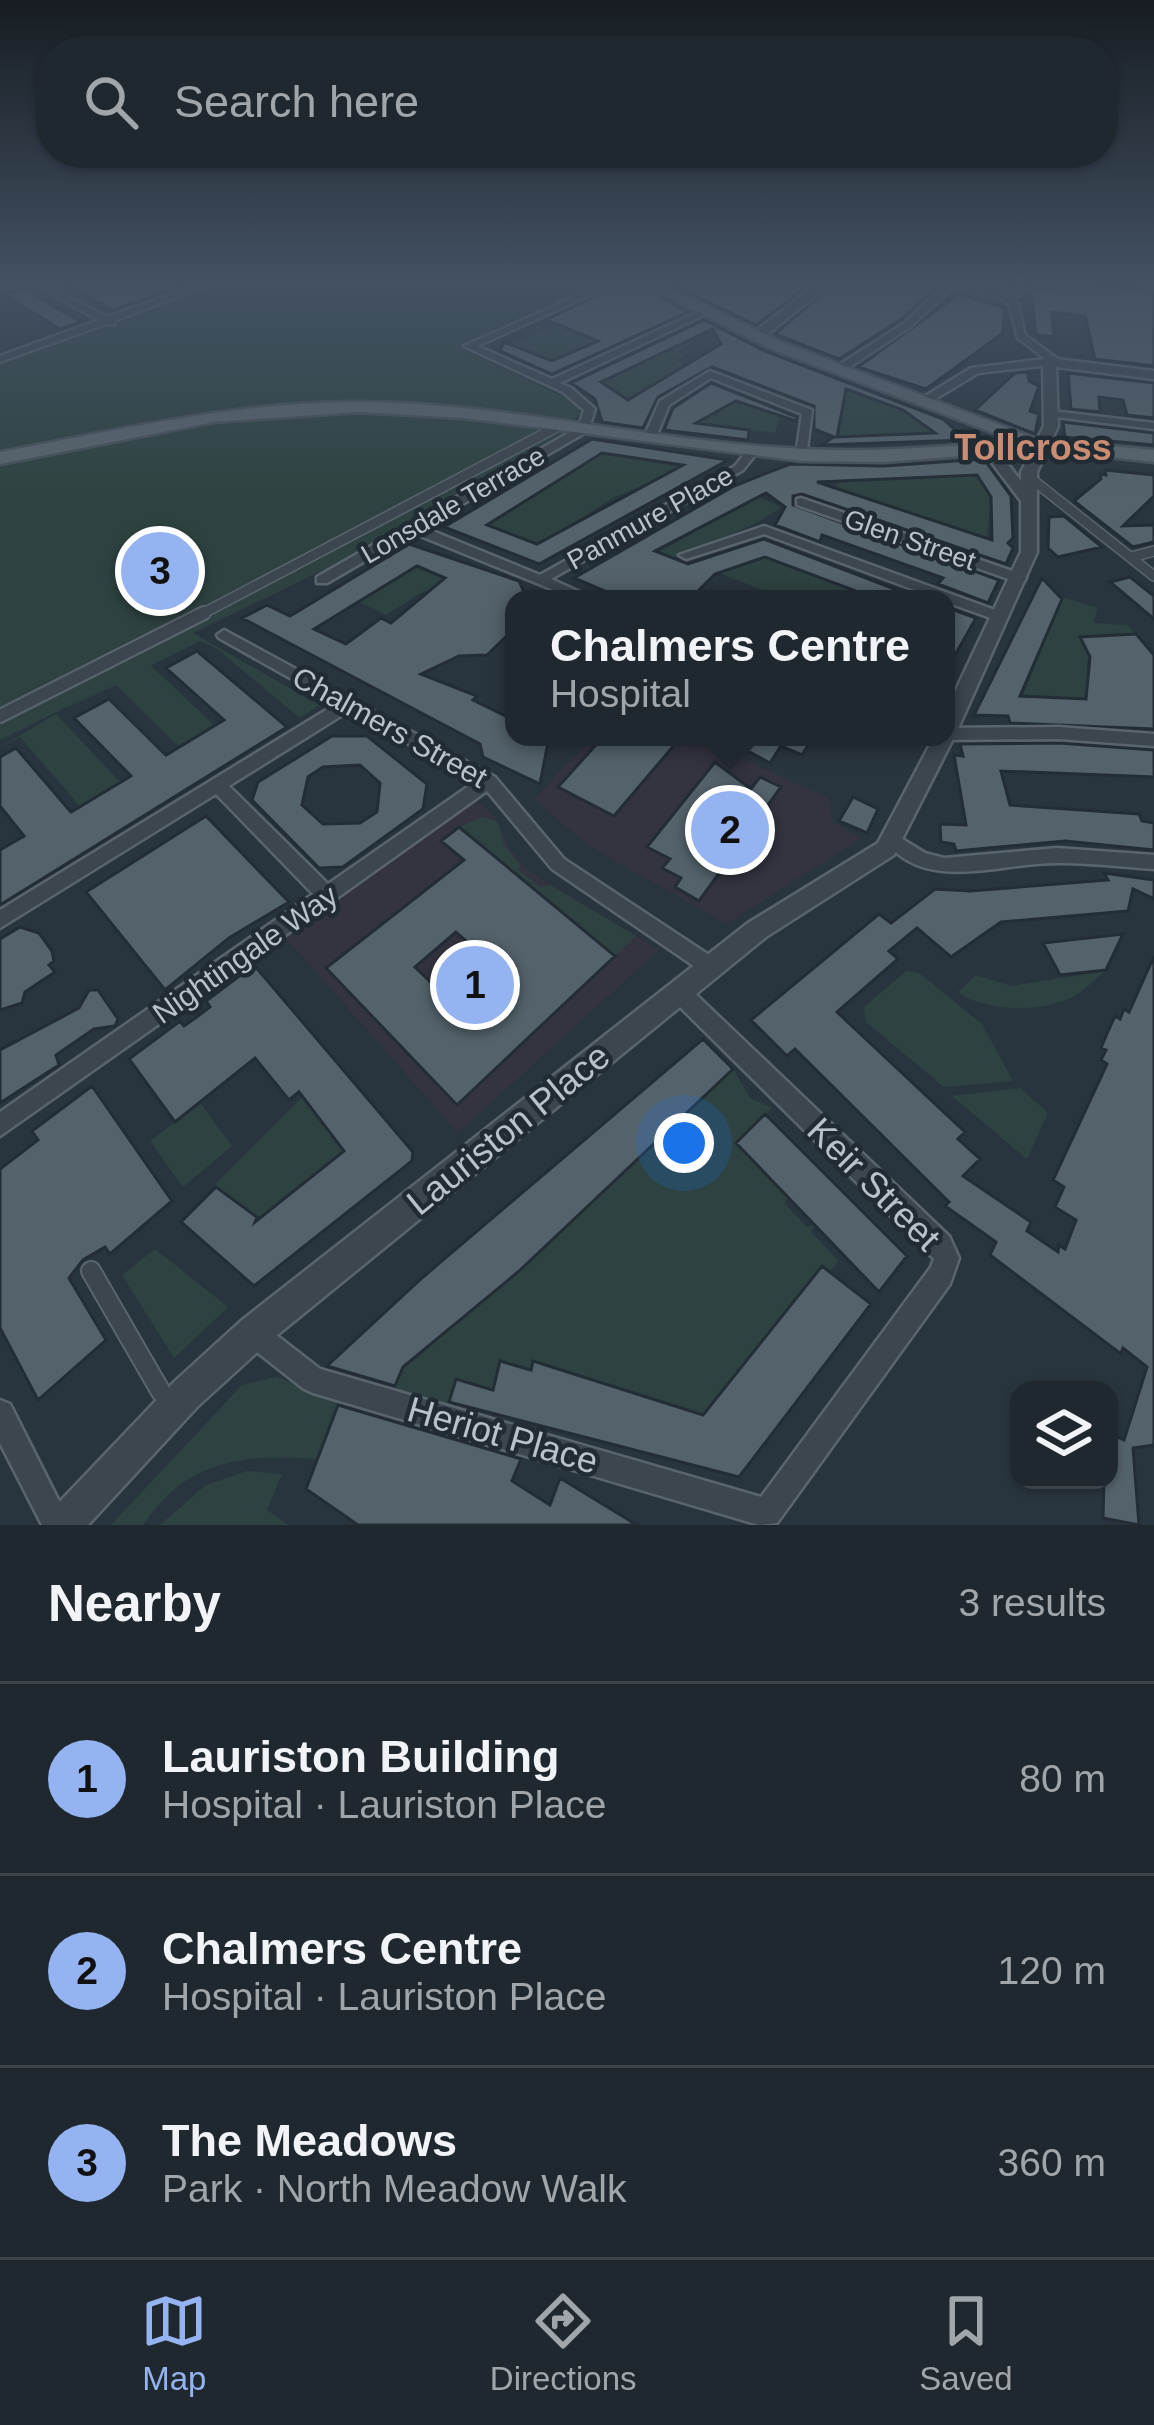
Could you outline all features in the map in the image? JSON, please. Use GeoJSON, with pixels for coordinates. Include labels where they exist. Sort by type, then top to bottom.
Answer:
{"type":"FeatureCollection","features":[{"type":"Feature","properties":{"kind":"main road"},"geometry":{"type":"LineString","coordinates":[[806,355],[932,401],[1033,445]]}},
{"type":"Feature","properties":{"kind":"main road"},"geometry":{"type":"LineString","coordinates":[[932,401],[990,451]]}},
{"type":"Feature","properties":{"kind":"main road"},"geometry":{"type":"LineString","coordinates":[[0,458],[214,417],[315,407],[424,409],[802,455],[946,453],[1033,445],[1154,456]]}},
{"type":"Feature","properties":{"kind":"main road"},"geometry":{"type":"LineString","coordinates":[[961,422],[1033,445],[1154,466]]}},
{"type":"Feature","properties":{"kind":"street"},"geometry":{"type":"LineString","coordinates":[[487,355],[552,382],[588,406],[590,418],[584,429]]}},
{"type":"Feature","properties":{"kind":"street"},"geometry":{"type":"LineString","coordinates":[[552,382],[611,355]]}},
{"type":"Feature","properties":{"kind":"street"},"geometry":{"type":"LineString","coordinates":[[841,368],[861,355]]}},
{"type":"Feature","properties":{"kind":"street"},"geometry":{"type":"LineString","coordinates":[[1044,355],[1052,362]]}},
{"type":"Feature","properties":{"kind":"street"},"geometry":{"type":"LineString","coordinates":[[932,401],[968,374],[1052,362],[1154,375]]}},
{"type":"Feature","properties":{"kind":"street","name":"Lauriston Place"},"geometry":{"type":"LineString","coordinates":[[955,713],[1019,578],[1031,540],[1033,445],[1052,414],[1052,362]]}},
{"type":"Feature","properties":{"kind":"street"},"geometry":{"type":"LineString","coordinates":[[650,436],[664,403],[710,374],[808,412],[802,455]]}},
{"type":"Feature","properties":{"kind":"street"},"geometry":{"type":"LineString","coordinates":[[1052,414],[1154,426]]}},
{"type":"Feature","properties":{"kind":"street"},"geometry":{"type":"LineString","coordinates":[[0,716],[392,518],[560,425]]}},
{"type":"Feature","properties":{"kind":"street","name":"Lonsdale Terrace"},"geometry":{"type":"LineString","coordinates":[[322,580],[584,429]]}},
{"type":"Feature","properties":{"kind":"street","name":"Panmure Place"},"geometry":{"type":"LineString","coordinates":[[540,580],[739,468],[753,450]]}},
{"type":"Feature","properties":{"kind":"street"},"geometry":{"type":"LineString","coordinates":[[990,451],[1031,505]]}},
{"type":"Feature","properties":{"kind":"street"},"geometry":{"type":"LineString","coordinates":[[1030,477],[1154,576]]}},
{"type":"Feature","properties":{"kind":"street","name":"Glen Street"},"geometry":{"type":"LineString","coordinates":[[801,502],[1019,578]]}},
{"type":"Feature","properties":{"kind":"street"},"geometry":{"type":"LineString","coordinates":[[413,528],[565,590]]}},
{"type":"Feature","properties":{"kind":"street"},"geometry":{"type":"LineString","coordinates":[[686,555],[764,530],[927,590]]}},
{"type":"Feature","properties":{"kind":"street"},"geometry":{"type":"LineString","coordinates":[[1130,557],[1154,551]]}},
{"type":"Feature","properties":{"kind":"street"},"geometry":{"type":"LineString","coordinates":[[955,600],[1000,617]]}},
{"type":"Feature","properties":{"kind":"street","name":"Chalmers Street"},"geometry":{"type":"LineString","coordinates":[[224,635],[489,782],[558,864],[711,967]]}},
{"type":"Feature","properties":{"kind":"street"},"geometry":{"type":"LineString","coordinates":[[0,920],[349,703]]}},
{"type":"Feature","properties":{"kind":"street"},"geometry":{"type":"LineString","coordinates":[[958,706],[975,721],[1018,732]]}},
{"type":"Feature","properties":{"kind":"street"},"geometry":{"type":"LineString","coordinates":[[955,735],[1018,732],[1154,740]]}},
{"type":"Feature","properties":{"kind":"street","name":"Lauriston Place"},"geometry":{"type":"LineString","coordinates":[[60,1525],[198,1382],[253,1333],[711,967],[894,841],[940,746]]}},
{"type":"Feature","properties":{"kind":"street","name":"Nightingale Way"},"geometry":{"type":"LineString","coordinates":[[0,1125],[489,782]]}},
{"type":"Feature","properties":{"kind":"street"},"geometry":{"type":"LineString","coordinates":[[217,785],[328,897]]}},
{"type":"Feature","properties":{"kind":"street"},"geometry":{"type":"LineString","coordinates":[[894,841],[920,859],[944,865],[1057,855],[1154,862]]}},
{"type":"Feature","properties":{"kind":"street","name":"Keir Street"},"geometry":{"type":"LineString","coordinates":[[680,992],[940,1246],[946,1258],[941,1275],[766,1513]]}},
{"type":"Feature","properties":{"kind":"street"},"geometry":{"type":"LineString","coordinates":[[91,1271],[161,1392]]}},
{"type":"Feature","properties":{"kind":"street","name":"Heriot Place"},"geometry":{"type":"LineString","coordinates":[[253,1333],[313,1380],[766,1513]]}},
{"type":"Feature","properties":{"kind":"street"},"geometry":{"type":"LineString","coordinates":[[0,1414],[60,1525]]}},
{"type":"Feature","properties":{"kind":"shaded area"},"geometry":{"type":"Polygon","coordinates":[[[584,746],[715,746],[830,799],[832,822],[862,838],[726,924],[589,846],[534,799],[584,746]]]}},
{"type":"Feature","properties":{"kind":"shaded area"},"geometry":{"type":"Polygon","coordinates":[[[475,799],[495,816],[508,847],[530,872],[659,950],[458,1133],[285,937],[475,799]]]}},
{"type":"Feature","properties":{"kind":"green space"},"geometry":{"type":"Polygon","coordinates":[[[23,355],[475,355],[578,404],[580,414],[571,421],[412,404],[292,403],[189,414],[0,451],[0,363],[23,355]]]}},
{"type":"Feature","properties":{"kind":"green space"},"geometry":{"type":"Polygon","coordinates":[[[536,355],[567,355],[552,362],[536,355]]]}},
{"type":"Feature","properties":{"kind":"green space"},"geometry":{"type":"Polygon","coordinates":[[[653,355],[685,356],[676,360],[686,365],[638,394],[649,416],[601,382],[653,355]]]}},
{"type":"Feature","properties":{"kind":"green space"},"geometry":{"type":"Polygon","coordinates":[[[771,363],[904,410],[936,434],[837,436],[842,407],[771,363]]]}},
{"type":"Feature","properties":{"kind":"green space"},"geometry":{"type":"Polygon","coordinates":[[[714,392],[780,417],[775,433],[690,422],[693,411],[722,417],[714,413],[714,392]]]}},
{"type":"Feature","properties":{"kind":"green space"},"geometry":{"type":"Polygon","coordinates":[[[355,413],[447,416],[565,431],[346,559],[193,633],[319,705],[300,718],[216,648],[200,641],[0,740],[0,463],[235,419],[355,413]]]}},
{"type":"Feature","properties":{"kind":"green space"},"geometry":{"type":"Polygon","coordinates":[[[600,453],[686,468],[613,498],[537,546],[483,527],[600,453]]]}},
{"type":"Feature","properties":{"kind":"green space"},"geometry":{"type":"Polygon","coordinates":[[[977,475],[991,497],[987,539],[835,488],[839,482],[834,480],[977,475]]]}},
{"type":"Feature","properties":{"kind":"green space"},"geometry":{"type":"Polygon","coordinates":[[[760,497],[781,507],[700,548],[614,576],[760,497]]]}},
{"type":"Feature","properties":{"kind":"green space"},"geometry":{"type":"Polygon","coordinates":[[[761,555],[853,590],[762,590],[719,573],[761,555]]]}},
{"type":"Feature","properties":{"kind":"green space"},"geometry":{"type":"Polygon","coordinates":[[[420,564],[505,603],[505,626],[424,591],[386,615],[358,601],[420,564]]]}},
{"type":"Feature","properties":{"kind":"green space"},"geometry":{"type":"Polygon","coordinates":[[[1062,597],[1098,608],[1093,623],[1127,625],[1136,634],[1098,638],[1087,660],[1089,701],[1022,698],[1062,597]]]}},
{"type":"Feature","properties":{"kind":"green space"},"geometry":{"type":"Polygon","coordinates":[[[150,665],[215,726],[179,747],[116,685],[63,710],[150,665]]]}},
{"type":"Feature","properties":{"kind":"green space"},"geometry":{"type":"Polygon","coordinates":[[[56,714],[121,783],[80,806],[20,737],[0,747],[56,714]]]}},
{"type":"Feature","properties":{"kind":"green space"},"geometry":{"type":"Polygon","coordinates":[[[482,817],[498,822],[504,845],[521,866],[518,870],[541,888],[550,885],[636,936],[615,956],[459,827],[482,817]]]}},
{"type":"Feature","properties":{"kind":"green space"},"geometry":{"type":"Polygon","coordinates":[[[906,971],[919,973],[982,1024],[1013,1081],[944,1087],[866,1022],[864,1007],[906,971]]]}},
{"type":"Feature","properties":{"kind":"green space"},"geometry":{"type":"Polygon","coordinates":[[[1106,971],[1073,997],[1042,1006],[997,1006],[958,992],[976,975],[1012,986],[1106,971]]]}},
{"type":"Feature","properties":{"kind":"green space"},"geometry":{"type":"Polygon","coordinates":[[[733,1069],[750,1098],[772,1108],[737,1143],[788,1197],[784,1203],[807,1227],[815,1225],[811,1232],[839,1261],[829,1272],[821,1267],[703,1416],[534,1361],[531,1370],[500,1362],[493,1390],[456,1379],[447,1410],[392,1392],[403,1367],[518,1272],[733,1069]]]}},
{"type":"Feature","properties":{"kind":"green space"},"geometry":{"type":"Polygon","coordinates":[[[1020,1088],[1048,1113],[1027,1159],[952,1096],[1020,1088]]]}},
{"type":"Feature","properties":{"kind":"green space"},"geometry":{"type":"Polygon","coordinates":[[[302,1097],[350,1158],[255,1222],[256,1217],[214,1185],[302,1097]]]}},
{"type":"Feature","properties":{"kind":"green space"},"geometry":{"type":"Polygon","coordinates":[[[200,1103],[232,1146],[183,1187],[150,1141],[200,1103]]]}},
{"type":"Feature","properties":{"kind":"green space"},"geometry":{"type":"Polygon","coordinates":[[[155,1249],[228,1307],[174,1358],[122,1275],[155,1249]]]}},
{"type":"Feature","properties":{"kind":"green space"},"geometry":{"type":"Polygon","coordinates":[[[276,1377],[341,1399],[316,1459],[264,1458],[219,1465],[178,1486],[143,1525],[111,1525],[242,1385],[276,1377]]]}},
{"type":"Feature","properties":{"kind":"green space"},"geometry":{"type":"Polygon","coordinates":[[[247,1471],[282,1474],[267,1510],[288,1525],[160,1525],[206,1485],[247,1471]]]}},
{"type":"Feature","properties":{"kind":"building"},"geometry":{"type":"Polygon","coordinates":[[[509,355],[537,355],[552,361],[565,355],[593,355],[552,374],[509,355]]]}},
{"type":"Feature","properties":{"kind":"building"},"geometry":{"type":"Polygon","coordinates":[[[630,355],[658,355],[601,382],[628,400],[702,355],[775,355],[943,419],[966,440],[821,445],[834,437],[814,429],[814,406],[712,367],[658,397],[643,428],[602,422],[595,399],[571,383],[630,355]],[[846,389],[837,437],[935,433],[903,410],[846,389]]]}},
{"type":"Feature","properties":{"kind":"building"},"geometry":{"type":"Polygon","coordinates":[[[874,355],[973,355],[926,389],[858,367],[874,355]]]}},
{"type":"Feature","properties":{"kind":"building"},"geometry":{"type":"Polygon","coordinates":[[[1094,355],[1154,355],[1154,366],[1095,359],[1094,355]]]}},
{"type":"Feature","properties":{"kind":"building"},"geometry":{"type":"Polygon","coordinates":[[[1028,372],[1029,381],[1039,386],[1030,411],[1039,414],[1035,434],[975,410],[1015,373],[1028,372]]]}},
{"type":"Feature","properties":{"kind":"building"},"geometry":{"type":"Polygon","coordinates":[[[1068,373],[1154,383],[1154,418],[1127,415],[1123,400],[1099,397],[1100,412],[1071,409],[1068,373]]]}},
{"type":"Feature","properties":{"kind":"building"},"geometry":{"type":"Polygon","coordinates":[[[711,383],[797,417],[796,421],[736,401],[696,423],[749,430],[748,440],[664,430],[673,408],[711,383]]]}},
{"type":"Feature","properties":{"kind":"building"},"geometry":{"type":"Polygon","coordinates":[[[1063,422],[1154,433],[1154,445],[1065,437],[1063,422]]]}},
{"type":"Feature","properties":{"kind":"building"},"geometry":{"type":"Polygon","coordinates":[[[592,439],[728,460],[539,564],[444,527],[592,439]],[[602,453],[487,525],[537,544],[683,465],[602,453]]]}},
{"type":"Feature","properties":{"kind":"building"},"geometry":{"type":"Polygon","coordinates":[[[984,459],[1011,496],[1013,538],[1008,543],[1013,548],[1006,564],[802,494],[793,496],[793,505],[999,580],[988,603],[938,584],[943,578],[822,535],[820,542],[775,525],[785,507],[766,493],[655,551],[688,564],[764,539],[897,590],[853,590],[765,557],[715,574],[699,590],[602,590],[574,578],[734,486],[790,464],[884,466],[984,459]],[[977,475],[817,482],[992,540],[991,497],[977,475]]]}},
{"type":"Feature","properties":{"kind":"building"},"geometry":{"type":"Polygon","coordinates":[[[1105,470],[1154,475],[1154,496],[1123,526],[1154,525],[1154,542],[1133,547],[1074,501],[1101,479],[1100,474],[1106,475],[1105,470]]]}},
{"type":"Feature","properties":{"kind":"building"},"geometry":{"type":"Polygon","coordinates":[[[1064,516],[1102,547],[1058,557],[1048,548],[1049,517],[1064,516]]]}},
{"type":"Feature","properties":{"kind":"building"},"geometry":{"type":"Polygon","coordinates":[[[409,544],[519,581],[523,590],[505,590],[505,638],[487,655],[459,656],[421,674],[477,696],[473,700],[505,716],[505,746],[547,746],[540,784],[483,757],[480,744],[242,618],[267,605],[290,616],[409,544]],[[417,566],[314,629],[346,644],[381,618],[391,623],[445,578],[417,566]]]}},
{"type":"Feature","properties":{"kind":"building"},"geometry":{"type":"Polygon","coordinates":[[[1130,577],[1154,596],[1154,619],[1110,582],[1130,577]]]}},
{"type":"Feature","properties":{"kind":"building"},"geometry":{"type":"Polygon","coordinates":[[[1042,578],[1062,599],[1020,696],[1086,699],[1090,657],[1080,637],[1136,634],[1154,655],[1154,729],[1010,723],[1008,716],[974,715],[1042,578]]]}},
{"type":"Feature","properties":{"kind":"building"},"geometry":{"type":"Polygon","coordinates":[[[955,610],[976,618],[955,655],[955,610]]]}},
{"type":"Feature","properties":{"kind":"building"},"geometry":{"type":"Polygon","coordinates":[[[197,651],[287,727],[0,905],[0,850],[24,836],[0,806],[0,757],[16,748],[71,812],[131,776],[74,718],[109,699],[166,755],[224,720],[166,668],[197,651]]]}},
{"type":"Feature","properties":{"kind":"building"},"geometry":{"type":"Polygon","coordinates":[[[332,736],[367,736],[427,784],[423,809],[343,867],[319,868],[252,800],[258,782],[332,736]],[[360,765],[323,767],[308,777],[302,805],[323,824],[360,823],[377,812],[380,783],[360,765]]]}},
{"type":"Feature","properties":{"kind":"building"},"geometry":{"type":"Polygon","coordinates":[[[1059,743],[1154,750],[1154,777],[1001,771],[1010,805],[1139,814],[1142,821],[1154,823],[1154,850],[1065,841],[956,851],[954,844],[941,842],[940,824],[966,825],[954,755],[963,756],[960,744],[1059,743]]]}},
{"type":"Feature","properties":{"kind":"building"},"geometry":{"type":"Polygon","coordinates":[[[595,746],[673,746],[614,816],[558,787],[595,746]]]}},
{"type":"Feature","properties":{"kind":"building"},"geometry":{"type":"Polygon","coordinates":[[[738,746],[781,746],[770,763],[738,746]]]}},
{"type":"Feature","properties":{"kind":"building"},"geometry":{"type":"Polygon","coordinates":[[[781,746],[808,746],[802,755],[781,746]]]}},
{"type":"Feature","properties":{"kind":"building"},"geometry":{"type":"Polygon","coordinates":[[[715,762],[751,789],[760,777],[781,787],[750,830],[758,833],[740,858],[733,854],[699,901],[675,887],[681,878],[662,868],[670,859],[647,847],[715,762]]]}},
{"type":"Feature","properties":{"kind":"building"},"geometry":{"type":"Polygon","coordinates":[[[853,797],[878,809],[867,833],[839,821],[853,797]]]}},
{"type":"Feature","properties":{"kind":"building"},"geometry":{"type":"Polygon","coordinates":[[[206,816],[289,902],[229,938],[165,990],[86,892],[206,816]]]}},
{"type":"Feature","properties":{"kind":"building"},"geometry":{"type":"Polygon","coordinates":[[[459,827],[615,956],[457,1105],[326,968],[464,860],[441,841],[459,827]],[[456,932],[415,967],[462,1012],[504,975],[456,932]]]}},
{"type":"Feature","properties":{"kind":"building"},"geometry":{"type":"Polygon","coordinates":[[[1104,873],[1154,880],[1154,899],[1133,889],[1128,911],[1001,922],[951,957],[917,928],[889,951],[898,959],[837,1012],[965,1132],[958,1139],[980,1159],[963,1176],[1031,1222],[1027,1231],[1058,1252],[1059,1245],[1065,1249],[1076,1220],[1055,1207],[1064,1187],[1053,1180],[1107,1064],[1101,1060],[1106,1050],[1101,1048],[1108,1031],[1115,1016],[1120,1019],[1124,1009],[1129,1012],[1154,956],[1154,1445],[1133,1448],[1139,1525],[1103,1518],[1104,1489],[1118,1489],[1118,1437],[1124,1440],[1147,1367],[1123,1348],[1121,1354],[990,1255],[996,1242],[945,1206],[949,1202],[795,1049],[787,1056],[751,1020],[879,914],[891,923],[935,889],[970,891],[1108,880],[1104,873]]]}},
{"type":"Feature","properties":{"kind":"building"},"geometry":{"type":"Polygon","coordinates":[[[20,927],[39,933],[52,951],[54,961],[49,965],[55,972],[25,992],[22,1003],[0,1010],[0,939],[20,927]]]}},
{"type":"Feature","properties":{"kind":"building"},"geometry":{"type":"Polygon","coordinates":[[[1123,934],[1106,970],[1060,975],[1043,943],[1123,934]]]}},
{"type":"Feature","properties":{"kind":"building"},"geometry":{"type":"Polygon","coordinates":[[[254,965],[413,1152],[412,1161],[254,1286],[181,1222],[216,1187],[257,1217],[255,1222],[344,1151],[299,1092],[289,1100],[255,1058],[175,1122],[129,1059],[180,1021],[184,1026],[210,1007],[206,1001],[254,965]]]}},
{"type":"Feature","properties":{"kind":"building"},"geometry":{"type":"Polygon","coordinates":[[[89,990],[98,990],[118,1019],[115,1026],[94,1029],[56,1055],[59,1065],[0,1103],[0,1050],[79,1008],[89,990]]]}},
{"type":"Feature","properties":{"kind":"building"},"geometry":{"type":"Polygon","coordinates":[[[703,1039],[733,1069],[518,1272],[403,1367],[395,1386],[327,1366],[423,1277],[703,1039]]]}},
{"type":"Feature","properties":{"kind":"building"},"geometry":{"type":"Polygon","coordinates":[[[92,1086],[172,1201],[110,1254],[105,1247],[83,1260],[69,1278],[106,1340],[38,1400],[0,1328],[0,1169],[38,1140],[32,1131],[92,1086]]]}},
{"type":"Feature","properties":{"kind":"building"},"geometry":{"type":"Polygon","coordinates":[[[765,1114],[907,1256],[879,1292],[736,1143],[765,1114]]]}},
{"type":"Feature","properties":{"kind":"building"},"geometry":{"type":"Polygon","coordinates":[[[822,1266],[871,1304],[739,1477],[449,1402],[456,1379],[493,1390],[500,1361],[531,1370],[533,1361],[703,1415],[822,1266]]]}},
{"type":"Feature","properties":{"kind":"building"},"geometry":{"type":"Polygon","coordinates":[[[338,1405],[521,1459],[512,1481],[550,1505],[560,1478],[637,1525],[358,1525],[306,1489],[338,1405]]]}},
{"type":"Feature","properties":{"kind":"place","name":"The Meadows"},"geometry":{"type":"Point","coordinates":[160,571]}},
{"type":"Feature","properties":{"kind":"place","name":"Chalmers Centre"},"geometry":{"type":"Point","coordinates":[730,830]}},
{"type":"Feature","properties":{"kind":"place","name":"Lauriston Building"},"geometry":{"type":"Point","coordinates":[475,985]}},
{"type":"Feature","properties":{"kind":"district","name":"Tollcross"},"geometry":{"type":"Point","coordinates":[1033,447]}}]}
